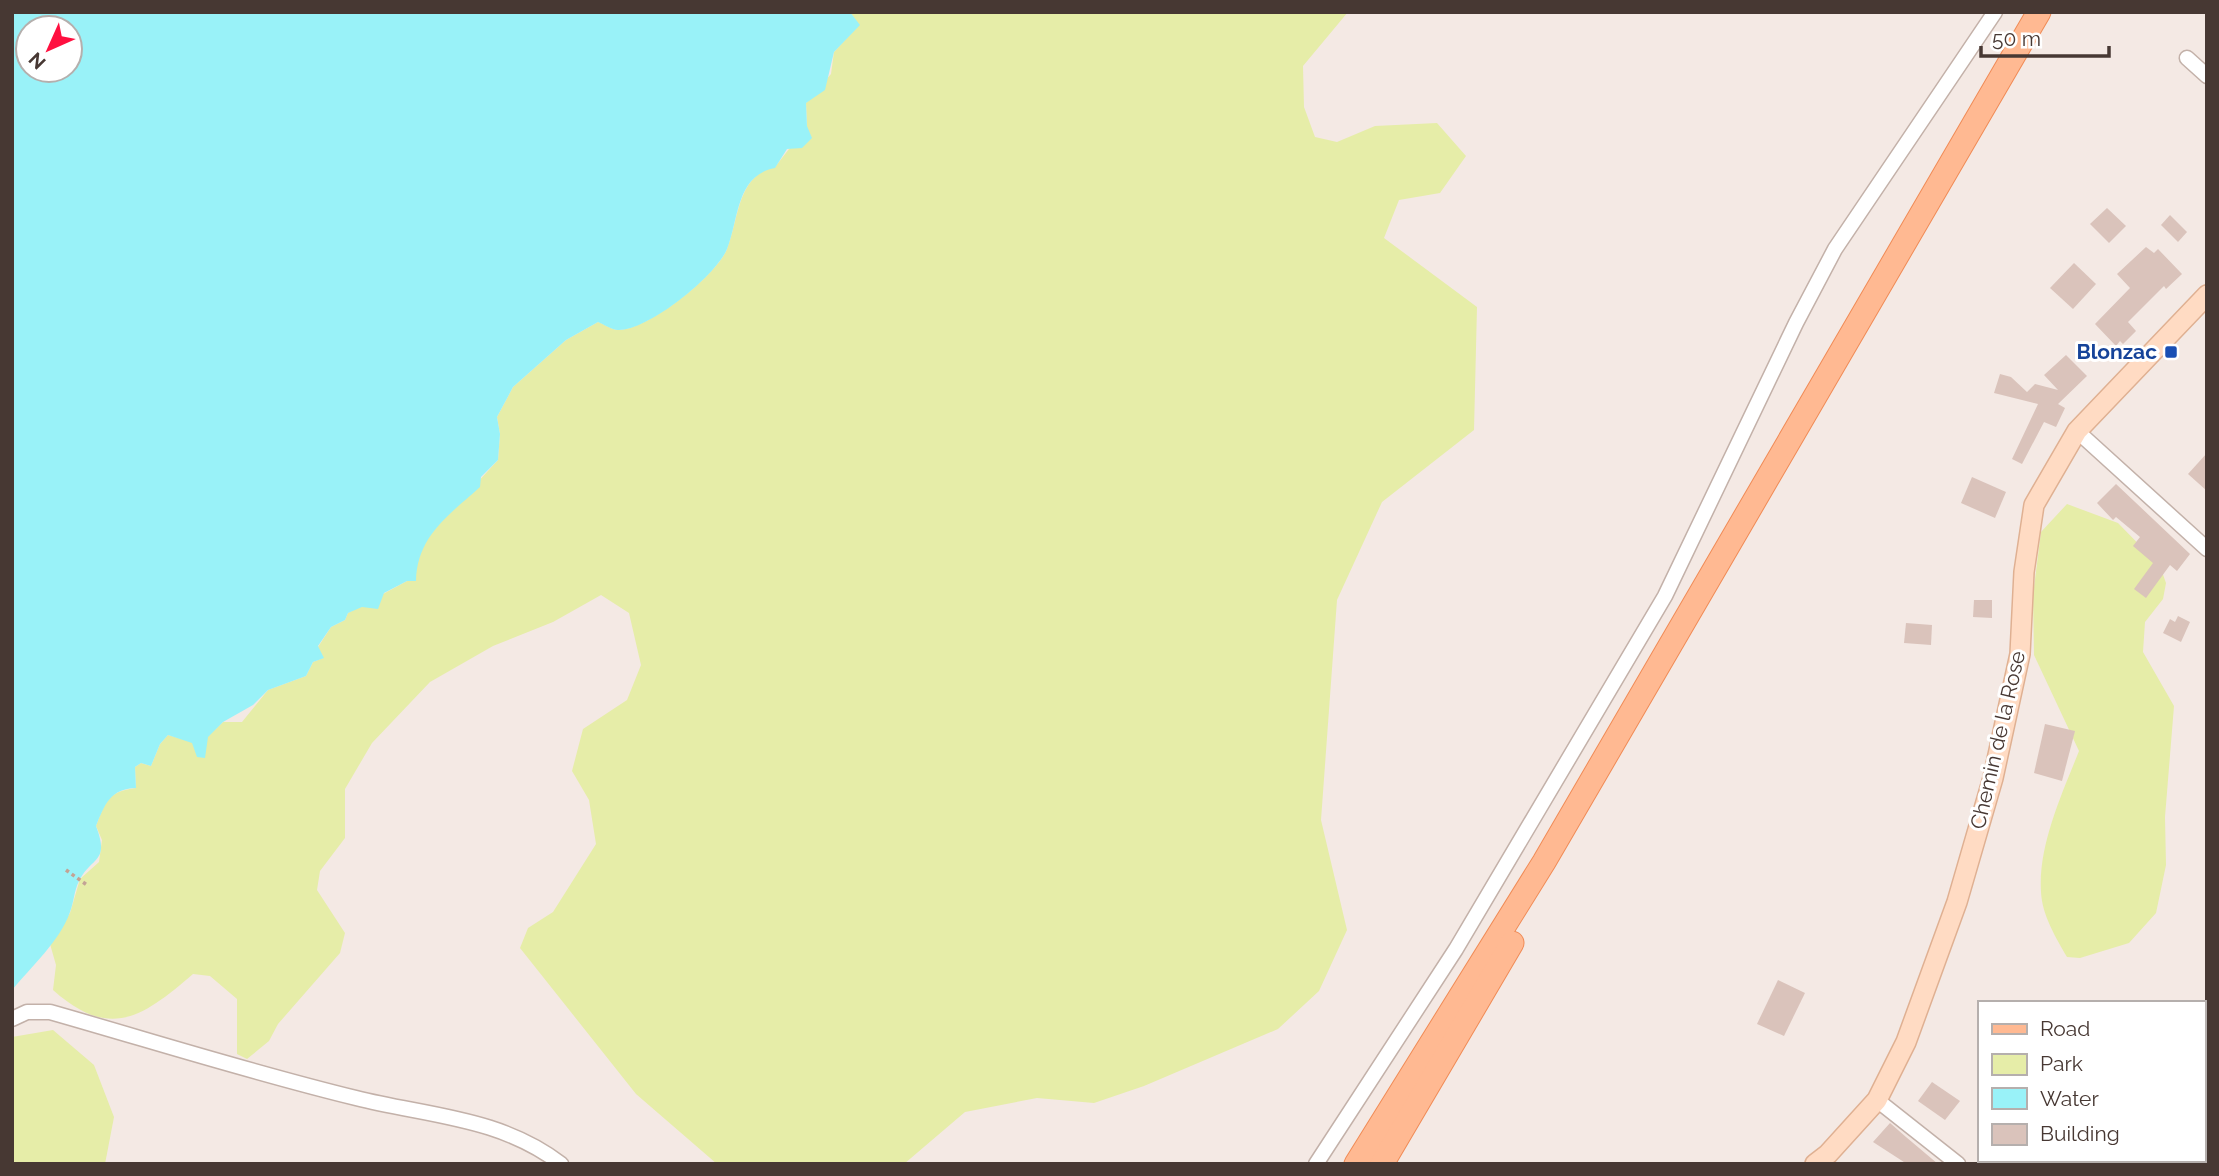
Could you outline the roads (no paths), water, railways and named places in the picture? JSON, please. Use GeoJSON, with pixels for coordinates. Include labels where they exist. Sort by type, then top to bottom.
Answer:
{"type":"FeatureCollection","features":[{"type":"Feature","properties":{"kind":"main road"},"geometry":{"type":"LineString","coordinates":[[1356,1164],[1544,862],[2039,12]]}},
{"type":"Feature","properties":{"kind":"main road"},"geometry":{"type":"LineString","coordinates":[[1382,1164],[1887,296],[2057,12]]}},
{"type":"Feature","properties":{"kind":"main road","name":"Chemin de la Rose"},"geometry":{"type":"LineString","coordinates":[[1815,1164],[1828,1154],[1877,1100],[1906,1042],[1956,902],[1993,778],[2020,654],[2024,572],[2034,505],[2077,431],[2207,295]]}},
{"type":"Feature","properties":{"kind":"street"},"geometry":{"type":"LineString","coordinates":[[1316,1164],[1456,949],[1665,596],[1784,348],[1835,249],[1995,12]]}},
{"type":"Feature","properties":{"kind":"street"},"geometry":{"type":"LineString","coordinates":[[2187,58],[2207,76]]}},
{"type":"Feature","properties":{"kind":"street"},"geometry":{"type":"LineString","coordinates":[[2077,431],[2207,549]]}},
{"type":"Feature","properties":{"kind":"street"},"geometry":{"type":"LineString","coordinates":[[12,1019],[27,1012],[50,1012],[358,1099],[465,1118],[494,1128],[561,1164]]}},
{"type":"Feature","properties":{"kind":"street"},"geometry":{"type":"LineString","coordinates":[[1877,1100],[1958,1164]]}},
{"type":"Feature","properties":{"kind":"water"},"geometry":{"type":"Polygon","coordinates":[[[12,12],[850,12],[860,25],[834,52],[825,90],[806,103],[807,126],[812,138],[802,148],[787,149],[775,168],[762,172],[753,179],[741,200],[727,249],[710,273],[680,300],[646,322],[618,330],[598,322],[566,340],[513,387],[497,417],[500,434],[498,460],[481,477],[480,487],[446,517],[429,539],[422,551],[416,581],[407,581],[384,593],[378,609],[362,607],[348,613],[345,620],[331,627],[318,646],[324,658],[313,662],[306,676],[268,690],[253,705],[223,722],[208,737],[205,758],[197,757],[192,743],[168,735],[160,744],[151,766],[141,763],[135,767],[136,788],[114,795],[102,811],[96,826],[100,838],[100,853],[79,881],[65,923],[52,943],[12,990],[12,12]]]}},
{"type":"Feature","properties":{"kind":"place","name":"Blonzac"},"geometry":{"type":"Point","coordinates":[2171,352]}}]}
